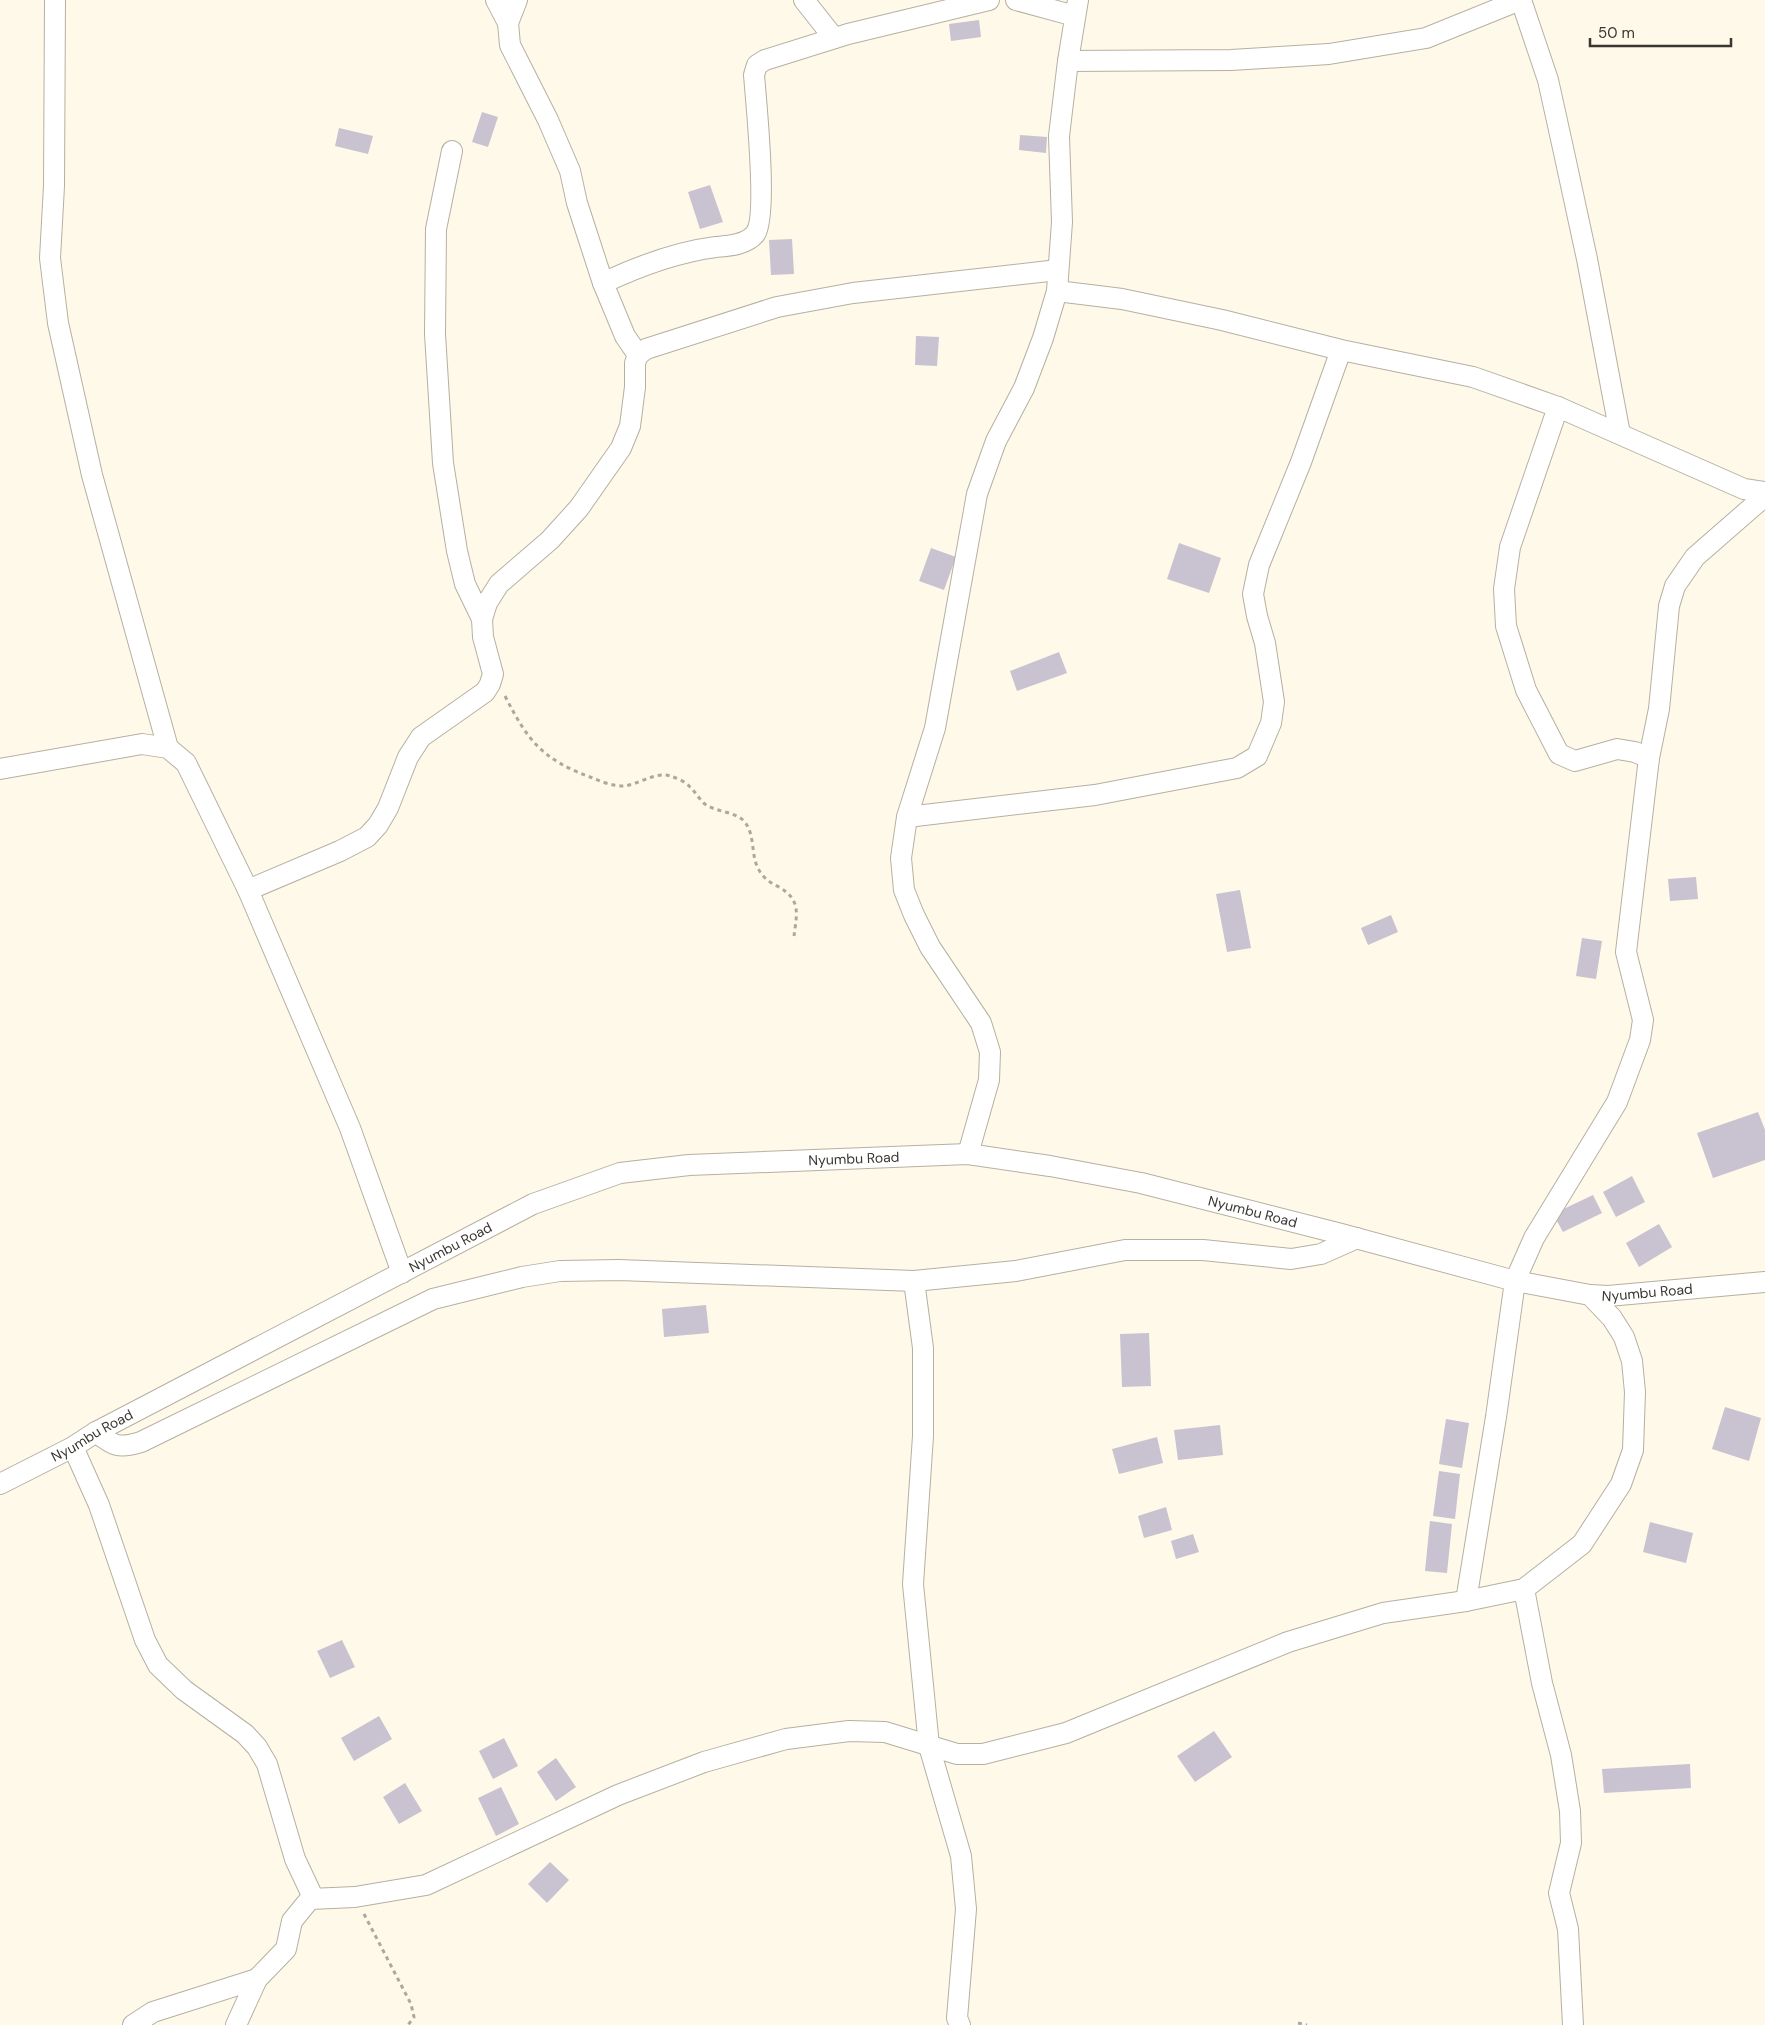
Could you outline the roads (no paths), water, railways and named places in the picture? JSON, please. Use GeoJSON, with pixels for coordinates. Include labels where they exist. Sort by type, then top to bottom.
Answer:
{"type":"FeatureCollection","features":[{"type":"Feature","properties":{"kind":"street"},"geometry":{"type":"LineString","coordinates":[[55,0],[54,186],[50,258],[58,322],[92,475],[168,748],[186,764],[248,890],[350,1128],[402,1273]]}},
{"type":"Feature","properties":{"kind":"street"},"geometry":{"type":"LineString","coordinates":[[496,0],[508,23],[510,45],[548,120],[570,171],[577,203],[603,283],[625,336],[638,355]]}},
{"type":"Feature","properties":{"kind":"street"},"geometry":{"type":"LineString","coordinates":[[508,23],[517,0]]}},
{"type":"Feature","properties":{"kind":"street"},"geometry":{"type":"LineString","coordinates":[[804,0],[834,38]]}},
{"type":"Feature","properties":{"kind":"street"},"geometry":{"type":"LineString","coordinates":[[603,283],[637,267],[660,259],[709,248],[735,245],[748,240],[756,234],[760,221],[761,164],[754,74],[757,66],[765,60],[834,38],[989,0]]}},
{"type":"Feature","properties":{"kind":"street"},"geometry":{"type":"LineString","coordinates":[[968,1154],[989,1080],[990,1052],[981,1024],[930,947],[914,915],[904,890],[901,858],[907,816],[935,728],[978,494],[996,441],[1024,388],[1043,338],[1057,291],[1062,222],[1059,136],[1076,8],[1016,0]]}},
{"type":"Feature","properties":{"kind":"street"},"geometry":{"type":"LineString","coordinates":[[1068,61],[1231,60],[1329,54],[1426,38],[1512,2],[1548,80],[1587,259],[1620,434]]}},
{"type":"Feature","properties":{"kind":"street"},"geometry":{"type":"LineString","coordinates":[[452,151],[436,229],[436,334],[443,463],[456,551],[465,584],[482,619]]}},
{"type":"Feature","properties":{"kind":"street"},"geometry":{"type":"LineString","coordinates":[[248,890],[340,851],[367,837],[378,825],[388,808],[408,757],[422,737],[485,692],[493,674],[483,637],[482,619],[487,603],[500,584],[550,540],[579,508],[621,448],[630,426],[635,387],[635,363],[638,355],[646,349],[777,307],[853,293],[1058,270]]}},
{"type":"Feature","properties":{"kind":"street"},"geometry":{"type":"LineString","coordinates":[[1057,291],[1122,299],[1204,316],[1341,350],[1473,377],[1558,407],[1744,490],[1765,492]]}},
{"type":"Feature","properties":{"kind":"street"},"geometry":{"type":"LineString","coordinates":[[907,816],[1096,795],[1238,768],[1257,756],[1271,723],[1274,702],[1265,643],[1253,594],[1259,565],[1301,462],[1341,350]]}},
{"type":"Feature","properties":{"kind":"street"},"geometry":{"type":"LineString","coordinates":[[1558,407],[1510,547],[1504,589],[1506,626],[1526,690],[1559,754],[1575,761],[1617,749],[1635,752],[1649,758]]}},
{"type":"Feature","properties":{"kind":"street"},"geometry":{"type":"LineString","coordinates":[[1466,1601],[1496,1417],[1515,1281],[1534,1238],[1617,1102],[1640,1040],[1643,1020],[1626,952],[1649,758],[1659,709],[1669,606],[1675,586],[1695,557],[1765,496]]}},
{"type":"Feature","properties":{"kind":"street"},"geometry":{"type":"LineString","coordinates":[[0,769],[142,744],[168,748]]}},
{"type":"Feature","properties":{"kind":"street","name":"Nyumbu Road"},"geometry":{"type":"LineString","coordinates":[[0,1484],[533,1204],[620,1173],[689,1165],[968,1154],[1050,1166],[1140,1183],[1357,1238],[1515,1281],[1590,1295],[1608,1296],[1765,1282]]}},
{"type":"Feature","properties":{"kind":"street"},"geometry":{"type":"LineString","coordinates":[[96,1432],[112,1444],[126,1446],[140,1442],[433,1298],[522,1277],[560,1271],[619,1270],[914,1281],[1016,1271],[1125,1250],[1203,1250],[1291,1259],[1321,1254],[1357,1238]]}},
{"type":"Feature","properties":{"kind":"street"},"geometry":{"type":"LineString","coordinates":[[914,1281],[923,1348],[924,1436],[913,1584],[929,1746],[961,1856],[966,1909],[957,2018],[960,2025]]}},
{"type":"Feature","properties":{"kind":"street"},"geometry":{"type":"LineString","coordinates":[[310,1899],[355,1897],[426,1885],[618,1795],[704,1762],[786,1739],[849,1731],[885,1732],[957,1754],[983,1754],[1066,1733],[1288,1642],[1383,1612],[1466,1601],[1524,1589],[1582,1544],[1621,1484],[1633,1450],[1636,1392],[1632,1361],[1624,1337],[1612,1318],[1590,1295]]}},
{"type":"Feature","properties":{"kind":"street"},"geometry":{"type":"LineString","coordinates":[[73,1447],[99,1505],[145,1640],[158,1665],[184,1690],[246,1734],[257,1747],[267,1764],[295,1859],[311,1893],[310,1899],[292,1921],[286,1949],[257,1979],[236,2025]]}},
{"type":"Feature","properties":{"kind":"street"},"geometry":{"type":"LineString","coordinates":[[1524,1589],[1542,1683],[1561,1755],[1570,1811],[1571,1844],[1559,1893],[1568,1929],[1572,2025]]}},
{"type":"Feature","properties":{"kind":"street"},"geometry":{"type":"LineString","coordinates":[[133,2025],[153,2012],[257,1979]]}}]}
